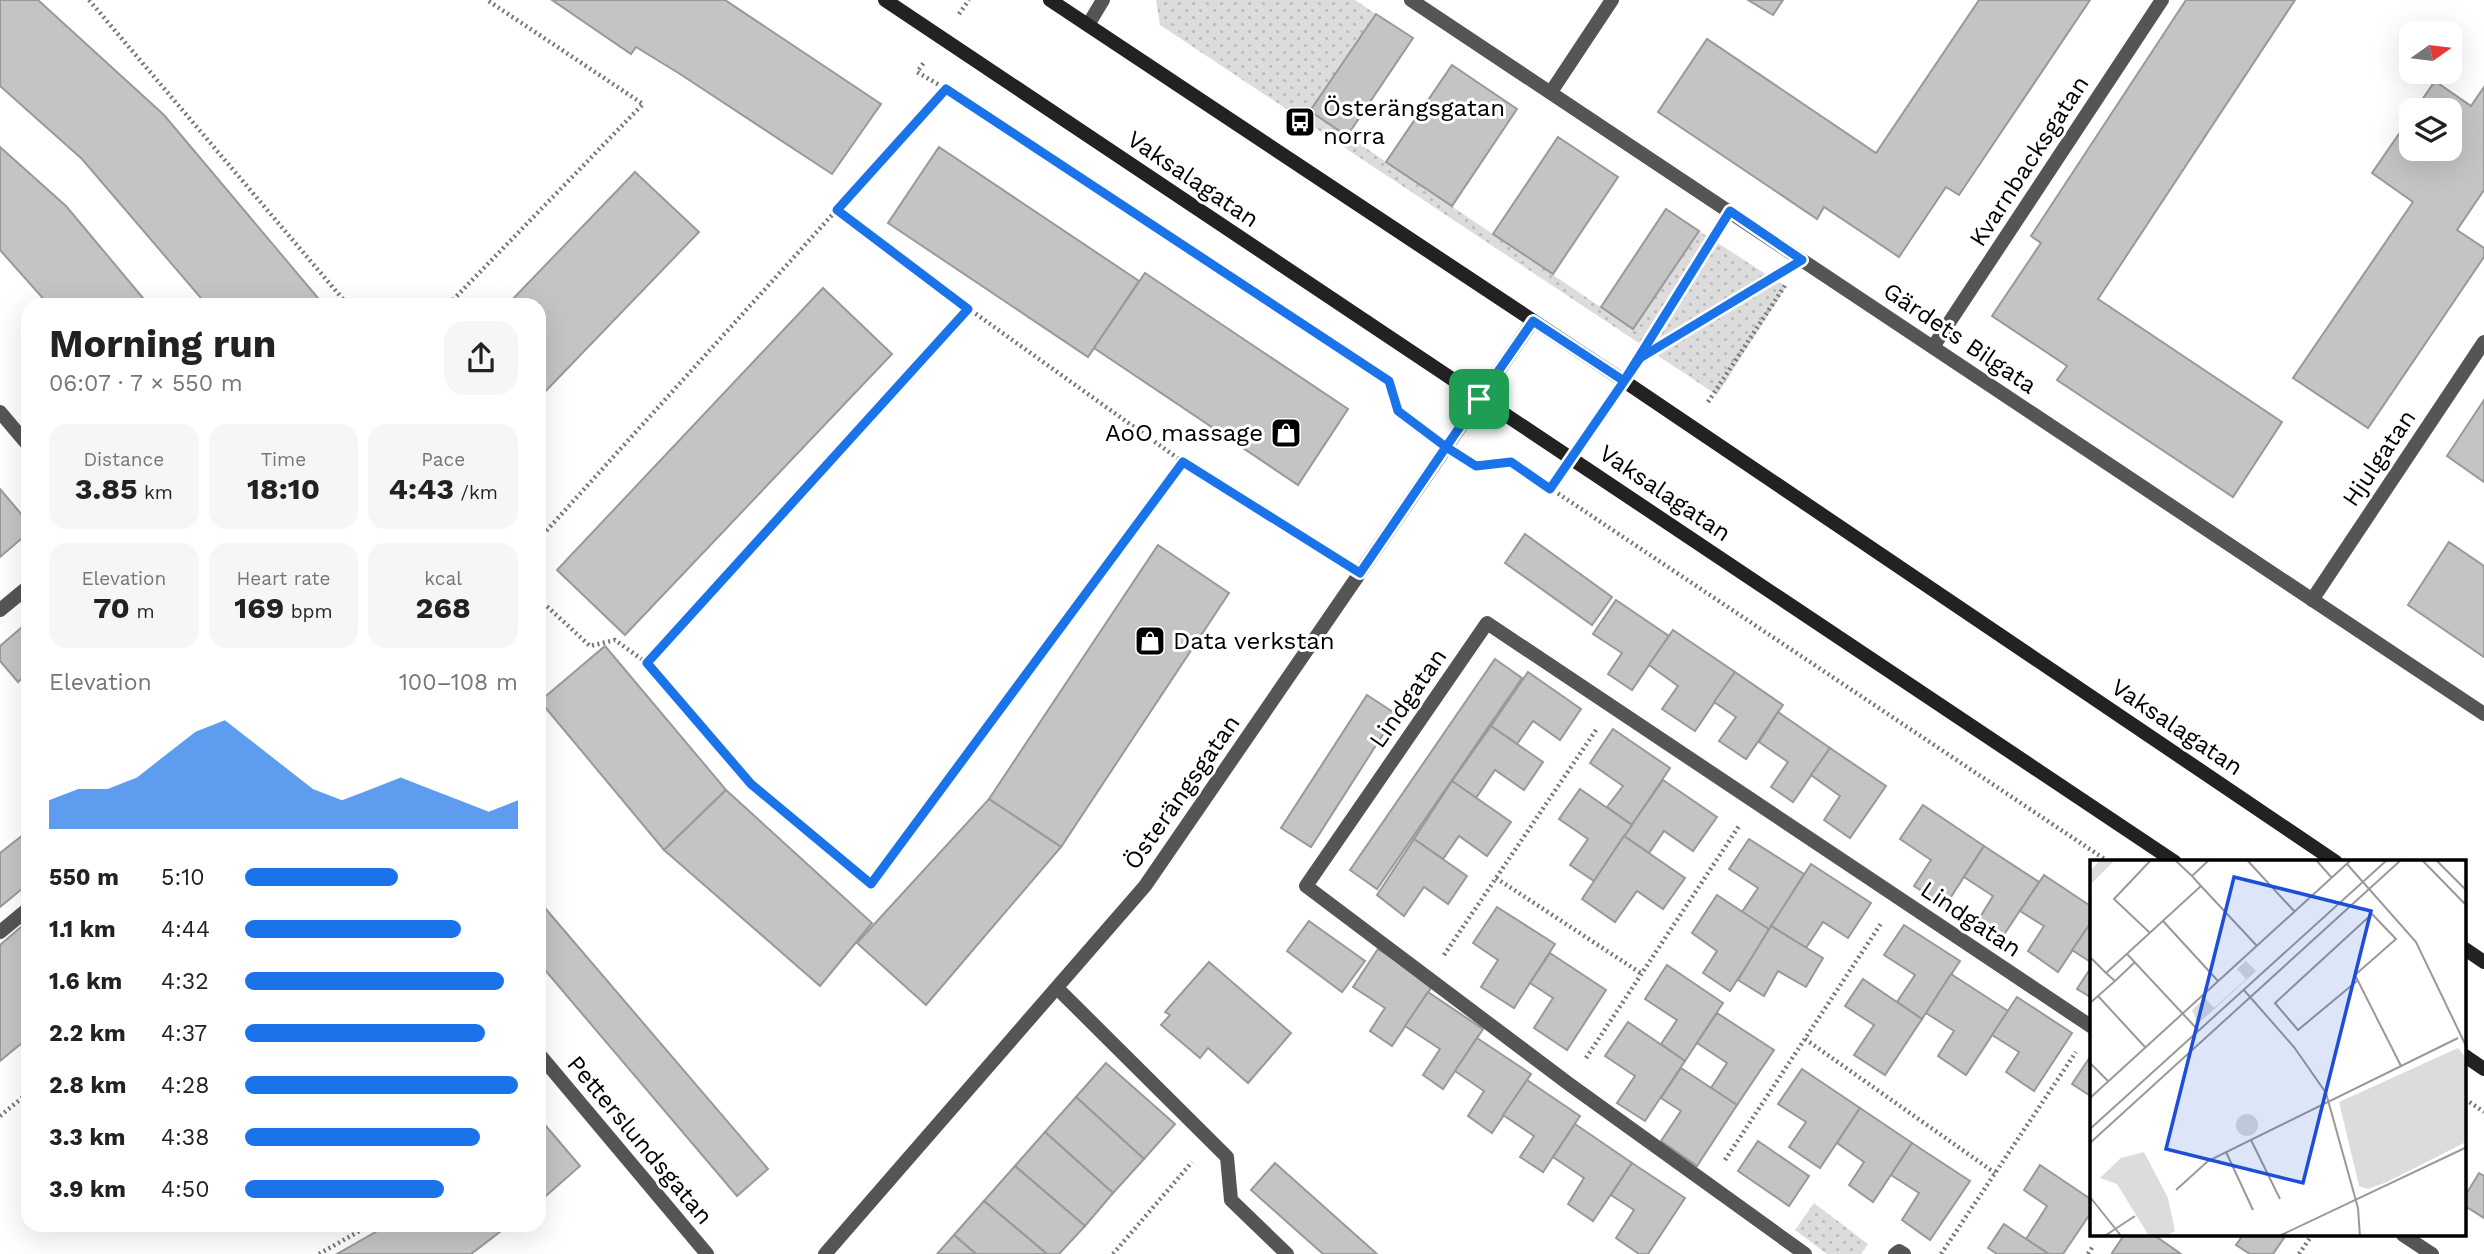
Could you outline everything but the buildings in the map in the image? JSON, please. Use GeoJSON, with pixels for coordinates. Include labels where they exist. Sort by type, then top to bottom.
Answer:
{"type":"FeatureCollection","features":[{"type":"Feature","properties":{"kind":"main road","name":"Vaksalagatan"},"geometry":{"type":"LineString","coordinates":[[884,0],[2172,860]]}},
{"type":"Feature","properties":{"kind":"main road","name":"Vaksalagatan"},"geometry":{"type":"LineString","coordinates":[[1050,0],[1624,381],[2333,860]]}},
{"type":"Feature","properties":{"kind":"main road"},"geometry":{"type":"LineString","coordinates":[[2466,950],[2484,962]]}},
{"type":"Feature","properties":{"kind":"main road"},"geometry":{"type":"LineString","coordinates":[[2466,1057],[2484,1069]]}},
{"type":"Feature","properties":{"kind":"street"},"geometry":{"type":"LineString","coordinates":[[1088,25],[1103,0]]}},
{"type":"Feature","properties":{"kind":"street","name":"Gärdets Bilgata"},"geometry":{"type":"LineString","coordinates":[[1411,0],[2484,714]]}},
{"type":"Feature","properties":{"kind":"street"},"geometry":{"type":"LineString","coordinates":[[1551,92],[1612,0]]}},
{"type":"Feature","properties":{"kind":"street","name":"Kvarnbacksgatan"},"geometry":{"type":"LineString","coordinates":[[1933,347],[2162,0]]}},
{"type":"Feature","properties":{"kind":"street","name":"Österängsgatan"},"geometry":{"type":"LineString","coordinates":[[825,1254],[1146,886],[1533,321]]}},
{"type":"Feature","properties":{"kind":"street","name":"Hjulgatan"},"geometry":{"type":"LineString","coordinates":[[2312,600],[2484,342]]}},
{"type":"Feature","properties":{"kind":"street"},"geometry":{"type":"LineString","coordinates":[[0,412],[21,437]]}},
{"type":"Feature","properties":{"kind":"street"},"geometry":{"type":"LineString","coordinates":[[0,610],[21,593]]}},
{"type":"Feature","properties":{"kind":"street","name":"Lindgatan"},"geometry":{"type":"LineString","coordinates":[[1805,1254],[1569,1084],[1306,886],[1487,623],[2090,1026]]}},
{"type":"Feature","properties":{"kind":"street"},"geometry":{"type":"LineString","coordinates":[[0,932],[21,915]]}},
{"type":"Feature","properties":{"kind":"street"},"geometry":{"type":"LineString","coordinates":[[1057,988],[1227,1157],[1231,1200],[1287,1254]]}},
{"type":"Feature","properties":{"kind":"street","name":"Petterslundsgatan"},"geometry":{"type":"LineString","coordinates":[[546,1062],[707,1254]]}},
{"type":"Feature","properties":{"kind":"street"},"geometry":{"type":"LineString","coordinates":[[2405,1236],[2432,1254]]}},
{"type":"Feature","properties":{"kind":"street"},"geometry":{"type":"LineString","coordinates":[[1895,1254],[1899,1251],[1904,1254]]}},
{"type":"Feature","properties":{"kind":"path"},"geometry":{"type":"LineString","coordinates":[[89,0],[342,298]]}},
{"type":"Feature","properties":{"kind":"path"},"geometry":{"type":"LineString","coordinates":[[455,298],[643,104],[487,0]]}},
{"type":"Feature","properties":{"kind":"path"},"geometry":{"type":"LineString","coordinates":[[969,0],[917,72],[1389,381],[1398,411],[1446,447],[1476,466],[1511,462],[2106,860]]}},
{"type":"Feature","properties":{"kind":"path"},"geometry":{"type":"LineString","coordinates":[[546,531],[946,89]]}},
{"type":"Feature","properties":{"kind":"path"},"geometry":{"type":"LineString","coordinates":[[837,210],[968,309],[1183,462],[1360,573]]}},
{"type":"Feature","properties":{"kind":"path"},"geometry":{"type":"LineString","coordinates":[[1550,489],[1640,358],[1730,211]]}},
{"type":"Feature","properties":{"kind":"path"},"geometry":{"type":"LineString","coordinates":[[1640,358],[1802,260]]}},
{"type":"Feature","properties":{"kind":"path"},"geometry":{"type":"LineString","coordinates":[[1708,403],[1802,260]]}},
{"type":"Feature","properties":{"kind":"path"},"geometry":{"type":"LineString","coordinates":[[647,663],[968,309]]}},
{"type":"Feature","properties":{"kind":"path"},"geometry":{"type":"LineString","coordinates":[[546,605],[590,646],[615,640],[647,663],[751,784],[871,884],[1183,462]]}},
{"type":"Feature","properties":{"kind":"path"},"geometry":{"type":"LineString","coordinates":[[1429,978],[1612,706]]}},
{"type":"Feature","properties":{"kind":"path"},"geometry":{"type":"LineString","coordinates":[[1569,1084],[1755,802]]}},
{"type":"Feature","properties":{"kind":"path"},"geometry":{"type":"LineString","coordinates":[[1496,878],[1642,974]]}},
{"type":"Feature","properties":{"kind":"path"},"geometry":{"type":"LineString","coordinates":[[1709,1186],[1898,897]]}},
{"type":"Feature","properties":{"kind":"path"},"geometry":{"type":"LineString","coordinates":[[1805,1039],[1996,1173]]}},
{"type":"Feature","properties":{"kind":"path"},"geometry":{"type":"LineString","coordinates":[[1941,1254],[2077,1051]]}},
{"type":"Feature","properties":{"kind":"path"},"geometry":{"type":"LineString","coordinates":[[0,1116],[21,1099]]}},
{"type":"Feature","properties":{"kind":"path"},"geometry":{"type":"LineString","coordinates":[[2466,1100],[2484,1112]]}},
{"type":"Feature","properties":{"kind":"path"},"geometry":{"type":"LineString","coordinates":[[1112,1254],[1211,1141]]}},
{"type":"Feature","properties":{"kind":"path"},"geometry":{"type":"LineString","coordinates":[[319,1254],[358,1232]]}},
{"type":"Feature","properties":{"kind":"path"},"geometry":{"type":"LineString","coordinates":[[2300,1254],[2311,1236]]}},
{"type":"Feature","properties":{"kind":"path"},"geometry":{"type":"LineString","coordinates":[[2088,1254],[2094,1246]]}},
{"type":"Feature","properties":{"kind":"shaded area"},"geometry":{"type":"Polygon","coordinates":[[[1156,0],[1355,0],[1376,14],[1311,111],[1633,329],[1699,231],[1786,287],[1717,395],[1160,25],[1156,0]]]}},
{"type":"Feature","properties":{"kind":"shaded area"},"geometry":{"type":"Polygon","coordinates":[[[1814,1203],[1868,1244],[1861,1254],[1827,1254],[1795,1230],[1814,1203]]]}},
{"type":"Feature","properties":{"kind":"place","name":"Österängsgatan norra"},"geometry":{"type":"Point","coordinates":[1300,122]}},
{"type":"Feature","properties":{"kind":"place","name":"AoO massage"},"geometry":{"type":"Point","coordinates":[1286,433]}},
{"type":"Feature","properties":{"kind":"place","name":"Data verkstan"},"geometry":{"type":"Point","coordinates":[1150,641]}},
{"type":"Feature","properties":{"kind":"route"},"geometry":{"type":"LineString","coordinates":[[1479,399],[1446,447],[1398,411],[1389,381],[946,89],[837,210],[968,309],[647,663],[751,784],[871,884],[1183,462],[1360,573],[1446,447],[1476,466],[1511,462],[1550,489],[1640,358],[1802,260],[1730,211],[1624,381],[1533,321],[1479,399]]}}]}
